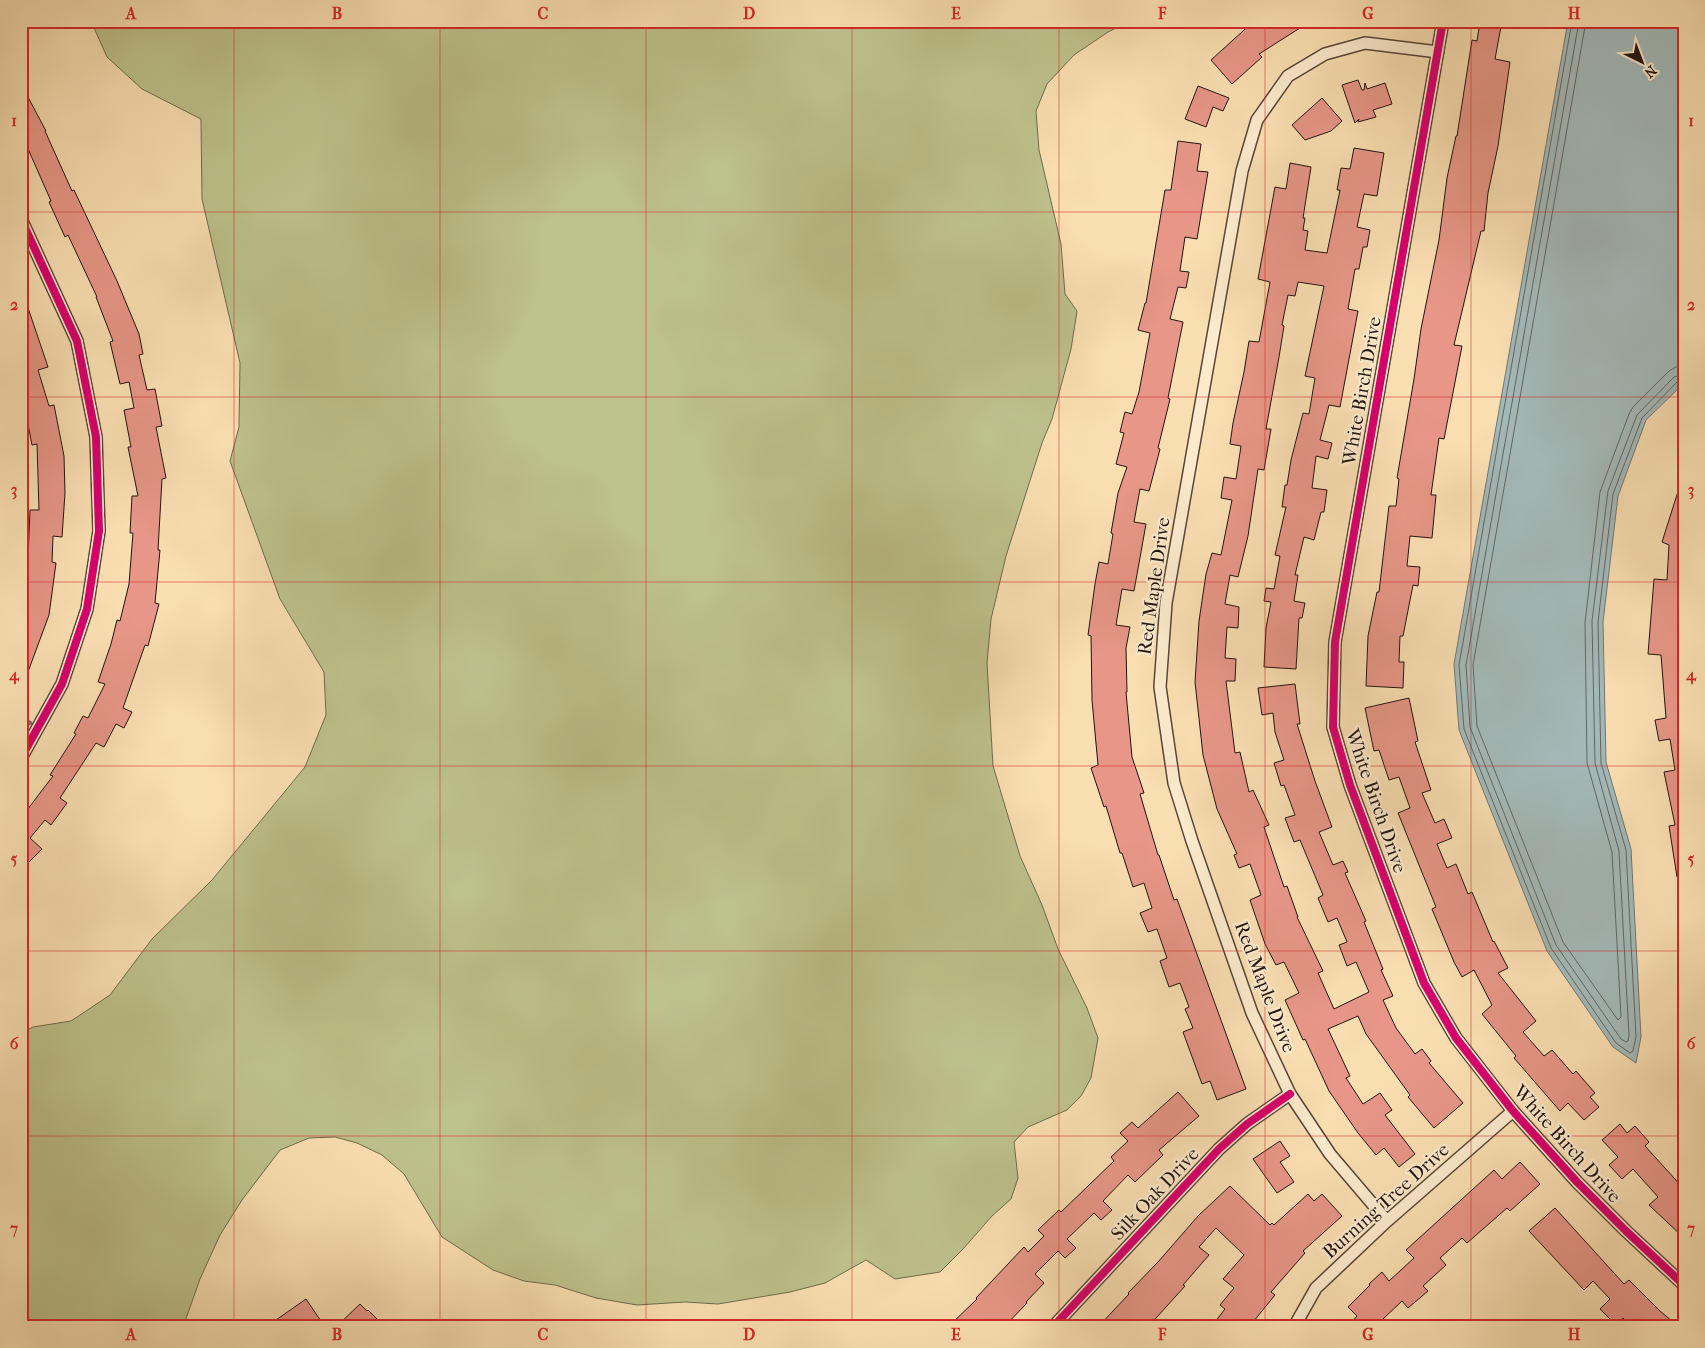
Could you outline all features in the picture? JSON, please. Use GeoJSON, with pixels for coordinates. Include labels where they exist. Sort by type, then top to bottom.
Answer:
{"type":"FeatureCollection","features":[{"type":"Feature","properties":{"kind":"street","name":"White Birch Drive"},"geometry":{"type":"LineString","coordinates":[[1443,21],[1335,642],[1333,727],[1350,784],[1424,982],[1456,1038],[1513,1111],[1577,1182],[1684,1285]]}},
{"type":"Feature","properties":{"kind":"street","name":"Red Maple Drive"},"geometry":{"type":"LineString","coordinates":[[1387,1221],[1330,1154],[1290,1094],[1252,1013],[1192,841],[1174,783],[1160,687],[1166,604],[1242,171],[1257,120],[1288,76],[1325,54],[1365,43],[1438,52]]}},
{"type":"Feature","properties":{"kind":"street"},"geometry":{"type":"LineString","coordinates":[[21,219],[77,341],[96,437],[99,531],[87,609],[62,684],[21,758]]}},
{"type":"Feature","properties":{"kind":"street","name":"Silk Oak Drive"},"geometry":{"type":"LineString","coordinates":[[1053,1327],[1219,1149],[1247,1124],[1290,1094]]}},
{"type":"Feature","properties":{"kind":"street","name":"Burning Tree Drive"},"geometry":{"type":"LineString","coordinates":[[1294,1327],[1316,1288],[1387,1221],[1513,1111]]}},
{"type":"Feature","properties":{"kind":"green space"},"geometry":{"type":"Polygon","coordinates":[[[91,21],[1130,21],[1108,32],[1074,55],[1047,84],[1036,111],[1039,150],[1061,244],[1065,294],[1077,311],[1071,349],[1052,419],[1042,443],[1006,556],[991,619],[987,663],[993,766],[1020,856],[1042,905],[1058,949],[1087,1008],[1098,1038],[1091,1078],[1081,1096],[1067,1110],[1028,1127],[1014,1142],[1018,1178],[1011,1199],[992,1216],[940,1272],[895,1279],[866,1260],[825,1283],[790,1292],[718,1304],[685,1302],[637,1305],[596,1298],[555,1285],[524,1281],[493,1270],[442,1237],[404,1174],[382,1155],[357,1143],[335,1137],[309,1138],[280,1150],[242,1200],[220,1235],[200,1279],[183,1327],[21,1327],[21,1033],[33,1027],[71,1021],[110,995],[152,939],[212,880],[305,767],[326,715],[324,672],[280,599],[230,461],[239,427],[240,363],[202,199],[201,119],[142,89],[107,57],[91,21]]]}},
{"type":"Feature","properties":{"kind":"water"},"geometry":{"type":"Polygon","coordinates":[[[1568,21],[1684,21],[1684,383],[1646,420],[1618,496],[1603,622],[1606,762],[1631,849],[1641,1037],[1636,1063],[1613,1047],[1547,951],[1459,730],[1454,664],[1568,21]]]}},
{"type":"Feature","properties":{"kind":"building"},"geometry":{"type":"Polygon","coordinates":[[[1254,21],[1311,21],[1259,54],[1262,57],[1232,84],[1211,60],[1254,21]]]}},
{"type":"Feature","properties":{"kind":"building"},"geometry":{"type":"Polygon","coordinates":[[[1480,21],[1502,21],[1495,59],[1510,62],[1498,146],[1488,193],[1484,231],[1481,231],[1454,345],[1462,346],[1444,439],[1439,438],[1431,495],[1436,495],[1432,538],[1410,536],[1407,566],[1420,567],[1418,586],[1413,585],[1403,636],[1400,636],[1399,662],[1404,662],[1403,688],[1366,686],[1368,636],[1377,592],[1379,592],[1389,506],[1396,506],[1399,479],[1397,478],[1421,329],[1439,240],[1447,178],[1457,136],[1472,40],[1477,41],[1480,21]]]}},
{"type":"Feature","properties":{"kind":"building"},"geometry":{"type":"Polygon","coordinates":[[[1358,80],[1362,90],[1364,90],[1365,83],[1367,89],[1385,83],[1392,104],[1373,110],[1376,117],[1358,122],[1359,119],[1355,123],[1342,85],[1358,80]]]}},
{"type":"Feature","properties":{"kind":"building"},"geometry":{"type":"Polygon","coordinates":[[[21,84],[46,131],[72,191],[74,190],[117,281],[139,334],[143,354],[139,355],[147,390],[155,389],[162,426],[156,427],[166,478],[162,479],[158,550],[160,550],[155,603],[159,604],[148,646],[145,645],[123,708],[132,712],[124,728],[116,724],[104,747],[96,743],[60,798],[67,803],[51,825],[45,820],[30,838],[42,849],[21,870],[21,818],[53,776],[50,775],[76,734],[74,733],[83,716],[88,718],[105,684],[98,682],[117,620],[120,621],[129,584],[133,533],[130,533],[132,496],[138,496],[128,447],[131,447],[124,410],[134,408],[129,382],[120,384],[110,342],[113,341],[97,297],[68,235],[65,237],[25,142],[21,144],[21,84]]]}},
{"type":"Feature","properties":{"kind":"building"},"geometry":{"type":"Polygon","coordinates":[[[1198,86],[1229,98],[1223,111],[1213,107],[1206,127],[1185,119],[1198,86]]]}},
{"type":"Feature","properties":{"kind":"building"},"geometry":{"type":"Polygon","coordinates":[[[1322,98],[1342,121],[1331,131],[1305,140],[1292,125],[1322,98]]]}},
{"type":"Feature","properties":{"kind":"building"},"geometry":{"type":"Polygon","coordinates":[[[1178,141],[1201,144],[1197,171],[1208,172],[1197,239],[1185,237],[1180,271],[1189,272],[1186,288],[1178,287],[1170,319],[1183,322],[1168,398],[1170,399],[1158,448],[1160,449],[1149,491],[1140,489],[1134,522],[1146,524],[1134,591],[1122,589],[1116,625],[1130,627],[1126,648],[1126,692],[1132,757],[1144,793],[1140,794],[1174,900],[1177,899],[1246,1089],[1217,1100],[1210,1081],[1202,1084],[1183,1032],[1193,1028],[1185,1009],[1189,1007],[1180,983],[1169,987],[1160,961],[1167,958],[1157,929],[1148,932],[1140,913],[1152,908],[1144,883],[1133,887],[1091,768],[1098,765],[1092,700],[1091,636],[1088,635],[1095,584],[1099,562],[1108,564],[1118,493],[1127,467],[1116,464],[1124,433],[1120,432],[1125,412],[1132,414],[1139,392],[1150,333],[1138,330],[1146,303],[1165,190],[1171,190],[1178,141]]]}},
{"type":"Feature","properties":{"kind":"building"},"geometry":{"type":"Polygon","coordinates":[[[1354,148],[1384,153],[1377,196],[1364,194],[1357,227],[1370,230],[1367,247],[1363,247],[1359,269],[1355,269],[1348,309],[1358,311],[1340,407],[1329,405],[1320,440],[1332,443],[1328,459],[1316,456],[1312,488],[1327,490],[1324,512],[1321,512],[1314,540],[1304,537],[1295,575],[1298,575],[1294,601],[1305,603],[1302,618],[1299,618],[1296,669],[1264,667],[1266,628],[1271,602],[1264,601],[1266,588],[1274,589],[1280,556],[1275,555],[1286,507],[1282,507],[1285,485],[1287,485],[1291,460],[1303,413],[1309,414],[1315,378],[1305,376],[1324,286],[1298,282],[1295,296],[1288,295],[1282,325],[1284,326],[1266,429],[1271,429],[1264,470],[1258,469],[1248,536],[1238,577],[1230,575],[1225,604],[1239,607],[1238,628],[1227,627],[1225,658],[1236,659],[1235,681],[1226,681],[1235,753],[1240,752],[1249,792],[1253,790],[1269,825],[1264,827],[1284,887],[1287,886],[1297,917],[1323,971],[1318,973],[1334,1009],[1369,992],[1356,962],[1347,966],[1339,945],[1347,942],[1337,918],[1328,922],[1318,898],[1323,895],[1300,840],[1294,842],[1285,818],[1295,815],[1284,785],[1281,786],[1274,763],[1284,760],[1275,732],[1273,713],[1262,715],[1258,688],[1295,684],[1300,724],[1297,724],[1332,827],[1319,832],[1333,865],[1343,861],[1348,872],[1345,873],[1366,921],[1364,922],[1383,969],[1381,970],[1393,996],[1383,1000],[1396,1028],[1415,1054],[1422,1049],[1431,1061],[1429,1063],[1463,1103],[1434,1128],[1408,1097],[1410,1095],[1366,1034],[1358,1016],[1328,1029],[1350,1076],[1346,1078],[1363,1104],[1380,1093],[1392,1110],[1385,1115],[1415,1154],[1399,1167],[1384,1148],[1376,1155],[1329,1091],[1285,1000],[1299,993],[1284,962],[1276,965],[1265,944],[1250,900],[1261,895],[1250,864],[1239,868],[1234,855],[1237,854],[1217,809],[1203,755],[1195,682],[1199,621],[1206,574],[1212,553],[1221,555],[1232,500],[1221,498],[1224,477],[1236,479],[1241,446],[1230,444],[1233,423],[1249,341],[1259,342],[1270,282],[1258,279],[1275,187],[1286,189],[1290,163],[1311,167],[1303,218],[1305,218],[1303,230],[1308,231],[1305,250],[1327,253],[1340,190],[1337,190],[1341,168],[1350,169],[1354,148]]]}},
{"type":"Feature","properties":{"kind":"building"},"geometry":{"type":"Polygon","coordinates":[[[24,296],[48,367],[38,370],[49,406],[54,405],[64,456],[65,493],[62,537],[53,536],[52,562],[56,563],[49,615],[22,688],[21,611],[26,598],[21,598],[21,590],[25,559],[28,559],[30,510],[39,510],[37,444],[32,445],[23,398],[21,399],[21,297],[24,296]]]}},
{"type":"Feature","properties":{"kind":"building"},"geometry":{"type":"Polygon","coordinates":[[[1681,482],[1684,482],[1684,603],[1682,632],[1684,632],[1684,876],[1677,877],[1669,826],[1675,825],[1664,772],[1675,770],[1670,739],[1659,741],[1655,720],[1666,718],[1661,655],[1648,654],[1654,579],[1667,580],[1669,545],[1662,542],[1681,482]]]}},
{"type":"Feature","properties":{"kind":"building"},"geometry":{"type":"Polygon","coordinates":[[[1409,698],[1418,741],[1415,742],[1431,790],[1422,793],[1435,823],[1444,819],[1452,838],[1437,844],[1447,868],[1456,864],[1468,894],[1472,892],[1493,942],[1508,968],[1498,973],[1536,1021],[1523,1032],[1544,1056],[1552,1050],[1573,1074],[1576,1071],[1595,1093],[1590,1097],[1599,1107],[1584,1120],[1568,1103],[1560,1111],[1514,1058],[1516,1056],[1482,1014],[1492,1005],[1474,970],[1462,977],[1432,909],[1436,907],[1398,813],[1410,808],[1399,777],[1389,780],[1379,750],[1374,751],[1365,708],[1409,698]]]}},
{"type":"Feature","properties":{"kind":"building"},"geometry":{"type":"Polygon","coordinates":[[[1178,1092],[1199,1116],[1159,1150],[1163,1155],[1135,1182],[1128,1175],[1103,1201],[1112,1210],[1101,1220],[1094,1213],[1067,1239],[1076,1248],[1065,1258],[1058,1251],[1035,1274],[1044,1283],[1004,1327],[948,1327],[977,1299],[1024,1247],[1028,1252],[1044,1236],[1038,1230],[1059,1210],[1061,1212],[1114,1161],[1111,1157],[1128,1141],[1120,1133],[1132,1122],[1138,1128],[1178,1092]]]}},
{"type":"Feature","properties":{"kind":"building"},"geometry":{"type":"Polygon","coordinates":[[[1620,1124],[1627,1133],[1635,1126],[1649,1142],[1645,1146],[1684,1189],[1684,1238],[1649,1205],[1658,1197],[1633,1169],[1622,1179],[1609,1165],[1618,1157],[1602,1140],[1620,1124]]]}},
{"type":"Feature","properties":{"kind":"building"},"geometry":{"type":"Polygon","coordinates":[[[1280,1141],[1290,1156],[1280,1162],[1294,1182],[1277,1193],[1253,1159],[1280,1141]]]}},
{"type":"Feature","properties":{"kind":"building"},"geometry":{"type":"Polygon","coordinates":[[[1520,1162],[1540,1184],[1510,1211],[1507,1208],[1467,1243],[1462,1238],[1440,1258],[1446,1265],[1423,1286],[1428,1291],[1408,1308],[1402,1301],[1383,1319],[1391,1327],[1347,1327],[1357,1316],[1348,1307],[1369,1284],[1382,1272],[1389,1281],[1414,1258],[1406,1250],[1494,1170],[1502,1179],[1520,1162]]]}},
{"type":"Feature","properties":{"kind":"building"},"geometry":{"type":"Polygon","coordinates":[[[1230,1186],[1270,1225],[1272,1223],[1274,1225],[1308,1194],[1314,1201],[1322,1194],[1342,1216],[1303,1251],[1305,1253],[1271,1292],[1275,1295],[1249,1327],[1211,1327],[1225,1309],[1220,1305],[1234,1288],[1223,1279],[1244,1255],[1216,1228],[1199,1247],[1209,1255],[1183,1285],[1185,1286],[1148,1327],[1098,1327],[1198,1216],[1230,1186]]]}},
{"type":"Feature","properties":{"kind":"building"},"geometry":{"type":"Polygon","coordinates":[[[1555,1208],[1624,1284],[1629,1280],[1679,1327],[1631,1327],[1623,1318],[1616,1325],[1600,1309],[1610,1299],[1593,1281],[1584,1290],[1529,1231],[1555,1208]]]}},
{"type":"Feature","properties":{"kind":"building"},"geometry":{"type":"Polygon","coordinates":[[[306,1299],[325,1327],[266,1327],[306,1299]]]}},
{"type":"Feature","properties":{"kind":"building"},"geometry":{"type":"Polygon","coordinates":[[[360,1304],[368,1310],[385,1327],[336,1327],[360,1304]]]}},
{"type":"Feature","properties":{"kind":"waterway"},"geometry":{"type":"LineString","coordinates":[[21,718],[30,723]]}},
{"type":"Feature","properties":{"kind":"cycle path"},"geometry":{"type":"LineString","coordinates":[[1443,21],[1335,642],[1333,727],[1350,785],[1424,983],[1456,1038],[1513,1111],[1577,1182],[1684,1285]]}},
{"type":"Feature","properties":{"kind":"cycle path"},"geometry":{"type":"LineString","coordinates":[[21,219],[77,341],[96,437],[99,531],[87,609],[62,684],[21,758]]}},
{"type":"Feature","properties":{"kind":"cycle path"},"geometry":{"type":"LineString","coordinates":[[1053,1327],[1219,1149],[1247,1124],[1290,1094]]}}]}
